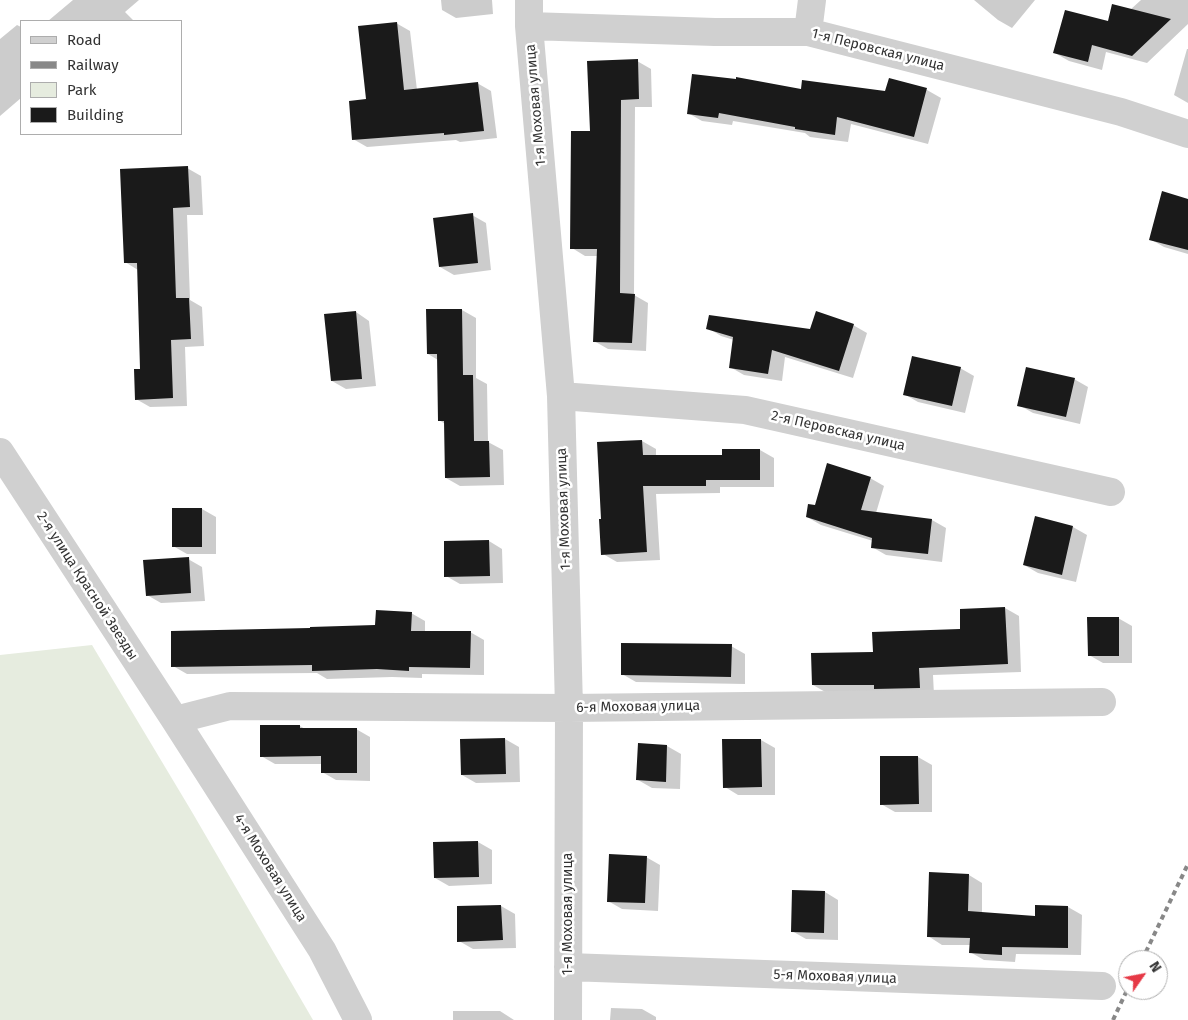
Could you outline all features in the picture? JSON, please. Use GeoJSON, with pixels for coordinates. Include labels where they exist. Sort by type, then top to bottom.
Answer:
{"type":"FeatureCollection","features":[{"type":"Feature","properties":{"kind":"street"},"geometry":{"type":"LineString","coordinates":[[808,32],[812,0]]}},
{"type":"Feature","properties":{"kind":"street","name":"1-я Перовская улица"},"geometry":{"type":"LineString","coordinates":[[529,13],[715,32],[808,32],[1121,112],[1188,134]]}},
{"type":"Feature","properties":{"kind":"street","name":"1-я Моховая улица"},"geometry":{"type":"LineString","coordinates":[[529,13],[561,396],[570,708],[568,1020]]}},
{"type":"Feature","properties":{"kind":"street","name":"2-я Перовская улица"},"geometry":{"type":"LineString","coordinates":[[561,396],[745,410],[1111,492]]}},
{"type":"Feature","properties":{"kind":"street","name":"2-я улица Красной Звезды"},"geometry":{"type":"LineString","coordinates":[[0,452],[175,720]]}},
{"type":"Feature","properties":{"kind":"street","name":"6-я Моховая улица"},"geometry":{"type":"LineString","coordinates":[[175,720],[230,706],[570,708],[1102,702]]}},
{"type":"Feature","properties":{"kind":"street","name":"4-я Моховая улица"},"geometry":{"type":"LineString","coordinates":[[175,720],[322,950],[358,1020]]}},
{"type":"Feature","properties":{"kind":"street","name":"5-я Моховая улица"},"geometry":{"type":"LineString","coordinates":[[568,967],[1102,986]]}},
{"type":"Feature","properties":{"kind":"green space"},"geometry":{"type":"Polygon","coordinates":[[[92,645],[313,1020],[0,1020],[0,655],[92,645]]]}},
{"type":"Feature","properties":{"kind":"building"},"geometry":{"type":"Polygon","coordinates":[[[1112,4],[1171,19],[1132,56],[1092,45],[1088,62],[1053,53],[1065,10],[1108,21],[1112,4]]]}},
{"type":"Feature","properties":{"kind":"building"},"geometry":{"type":"Polygon","coordinates":[[[397,22],[404,90],[478,82],[484,131],[352,140],[349,101],[366,99],[358,26],[397,22]]]}},
{"type":"Feature","properties":{"kind":"building"},"geometry":{"type":"Polygon","coordinates":[[[638,59],[639,99],[621,100],[620,293],[635,294],[632,343],[593,342],[597,249],[570,249],[571,131],[590,131],[587,61],[638,59]]]}},
{"type":"Feature","properties":{"kind":"building"},"geometry":{"type":"Polygon","coordinates":[[[692,74],[736,79],[736,77],[801,89],[802,80],[885,91],[889,78],[927,88],[914,137],[837,117],[835,135],[795,129],[795,127],[719,113],[718,118],[687,114],[692,74]]]}},
{"type":"Feature","properties":{"kind":"building"},"geometry":{"type":"Polygon","coordinates":[[[188,166],[190,207],[173,208],[176,298],[189,298],[191,339],[171,340],[173,398],[135,400],[134,369],[140,369],[137,263],[124,263],[120,169],[188,166]]]}},
{"type":"Feature","properties":{"kind":"building"},"geometry":{"type":"Polygon","coordinates":[[[1162,191],[1188,199],[1188,250],[1149,240],[1162,191]]]}},
{"type":"Feature","properties":{"kind":"building"},"geometry":{"type":"Polygon","coordinates":[[[473,213],[478,263],[439,267],[433,218],[473,213]]]}},
{"type":"Feature","properties":{"kind":"building"},"geometry":{"type":"Polygon","coordinates":[[[426,309],[462,309],[463,375],[473,375],[474,441],[489,441],[490,477],[445,478],[444,421],[438,421],[437,354],[427,354],[426,309]]]}},
{"type":"Feature","properties":{"kind":"building"},"geometry":{"type":"Polygon","coordinates":[[[356,311],[362,379],[331,381],[324,314],[356,311]]]}},
{"type":"Feature","properties":{"kind":"building"},"geometry":{"type":"Polygon","coordinates":[[[816,311],[854,324],[839,371],[772,350],[768,374],[729,368],[733,337],[706,329],[709,315],[810,329],[816,311]]]}},
{"type":"Feature","properties":{"kind":"building"},"geometry":{"type":"Polygon","coordinates":[[[912,356],[961,367],[952,406],[903,395],[912,356]]]}},
{"type":"Feature","properties":{"kind":"building"},"geometry":{"type":"Polygon","coordinates":[[[1026,367],[1075,378],[1066,417],[1017,406],[1026,367]]]}},
{"type":"Feature","properties":{"kind":"building"},"geometry":{"type":"Polygon","coordinates":[[[642,440],[643,455],[722,455],[722,449],[760,449],[760,480],[706,480],[706,486],[643,486],[647,552],[601,555],[597,442],[642,440]]]}},
{"type":"Feature","properties":{"kind":"building"},"geometry":{"type":"Polygon","coordinates":[[[827,463],[871,477],[861,510],[932,519],[928,554],[871,548],[872,538],[806,517],[808,504],[815,505],[827,463]]]}},
{"type":"Feature","properties":{"kind":"building"},"geometry":{"type":"Polygon","coordinates":[[[172,508],[202,508],[202,547],[172,547],[172,508]]]}},
{"type":"Feature","properties":{"kind":"building"},"geometry":{"type":"Polygon","coordinates":[[[1035,516],[1073,526],[1062,575],[1023,565],[1035,516]]]}},
{"type":"Feature","properties":{"kind":"building"},"geometry":{"type":"Polygon","coordinates":[[[489,540],[490,576],[444,577],[444,541],[489,540]]]}},
{"type":"Feature","properties":{"kind":"building"},"geometry":{"type":"Polygon","coordinates":[[[189,557],[191,593],[146,596],[143,560],[189,557]]]}},
{"type":"Feature","properties":{"kind":"building"},"geometry":{"type":"Polygon","coordinates":[[[1005,607],[1008,664],[919,668],[920,688],[874,689],[874,685],[812,685],[811,653],[873,652],[872,632],[960,629],[960,609],[1005,607]]]}},
{"type":"Feature","properties":{"kind":"building"},"geometry":{"type":"Polygon","coordinates":[[[376,610],[412,612],[411,631],[471,631],[470,668],[409,667],[409,671],[377,669],[312,671],[312,665],[171,667],[171,631],[375,625],[376,610]]]}},
{"type":"Feature","properties":{"kind":"building"},"geometry":{"type":"Polygon","coordinates":[[[1087,617],[1119,617],[1119,656],[1088,656],[1087,617]]]}},
{"type":"Feature","properties":{"kind":"building"},"geometry":{"type":"Polygon","coordinates":[[[621,643],[732,644],[731,677],[621,675],[621,643]]]}},
{"type":"Feature","properties":{"kind":"building"},"geometry":{"type":"Polygon","coordinates":[[[260,725],[300,725],[300,728],[357,728],[357,773],[321,773],[321,756],[260,757],[260,725]]]}},
{"type":"Feature","properties":{"kind":"building"},"geometry":{"type":"Polygon","coordinates":[[[505,738],[506,774],[461,775],[460,739],[505,738]]]}},
{"type":"Feature","properties":{"kind":"building"},"geometry":{"type":"Polygon","coordinates":[[[722,739],[761,739],[762,787],[723,788],[722,739]]]}},
{"type":"Feature","properties":{"kind":"building"},"geometry":{"type":"Polygon","coordinates":[[[638,743],[667,745],[666,782],[636,780],[638,743]]]}},
{"type":"Feature","properties":{"kind":"building"},"geometry":{"type":"Polygon","coordinates":[[[880,756],[918,756],[919,804],[880,805],[880,756]]]}},
{"type":"Feature","properties":{"kind":"building"},"geometry":{"type":"Polygon","coordinates":[[[478,841],[479,877],[434,878],[433,842],[478,841]]]}},
{"type":"Feature","properties":{"kind":"building"},"geometry":{"type":"Polygon","coordinates":[[[609,854],[647,856],[645,903],[607,902],[609,854]]]}},
{"type":"Feature","properties":{"kind":"building"},"geometry":{"type":"Polygon","coordinates":[[[929,872],[969,874],[968,911],[1035,916],[1035,905],[1068,906],[1068,948],[1002,947],[1002,955],[969,953],[970,938],[927,937],[929,872]]]}},
{"type":"Feature","properties":{"kind":"building"},"geometry":{"type":"Polygon","coordinates":[[[792,890],[825,891],[824,933],[791,932],[792,890]]]}},
{"type":"Feature","properties":{"kind":"building"},"geometry":{"type":"Polygon","coordinates":[[[501,905],[503,940],[457,942],[457,906],[501,905]]]}},
{"type":"Feature","properties":{"kind":"railway"},"geometry":{"type":"LineString","coordinates":[[1147,950],[1188,864]]}},
{"type":"Feature","properties":{"kind":"railway"},"geometry":{"type":"LineString","coordinates":[[1113,1020],[1122,1000]]}}]}
